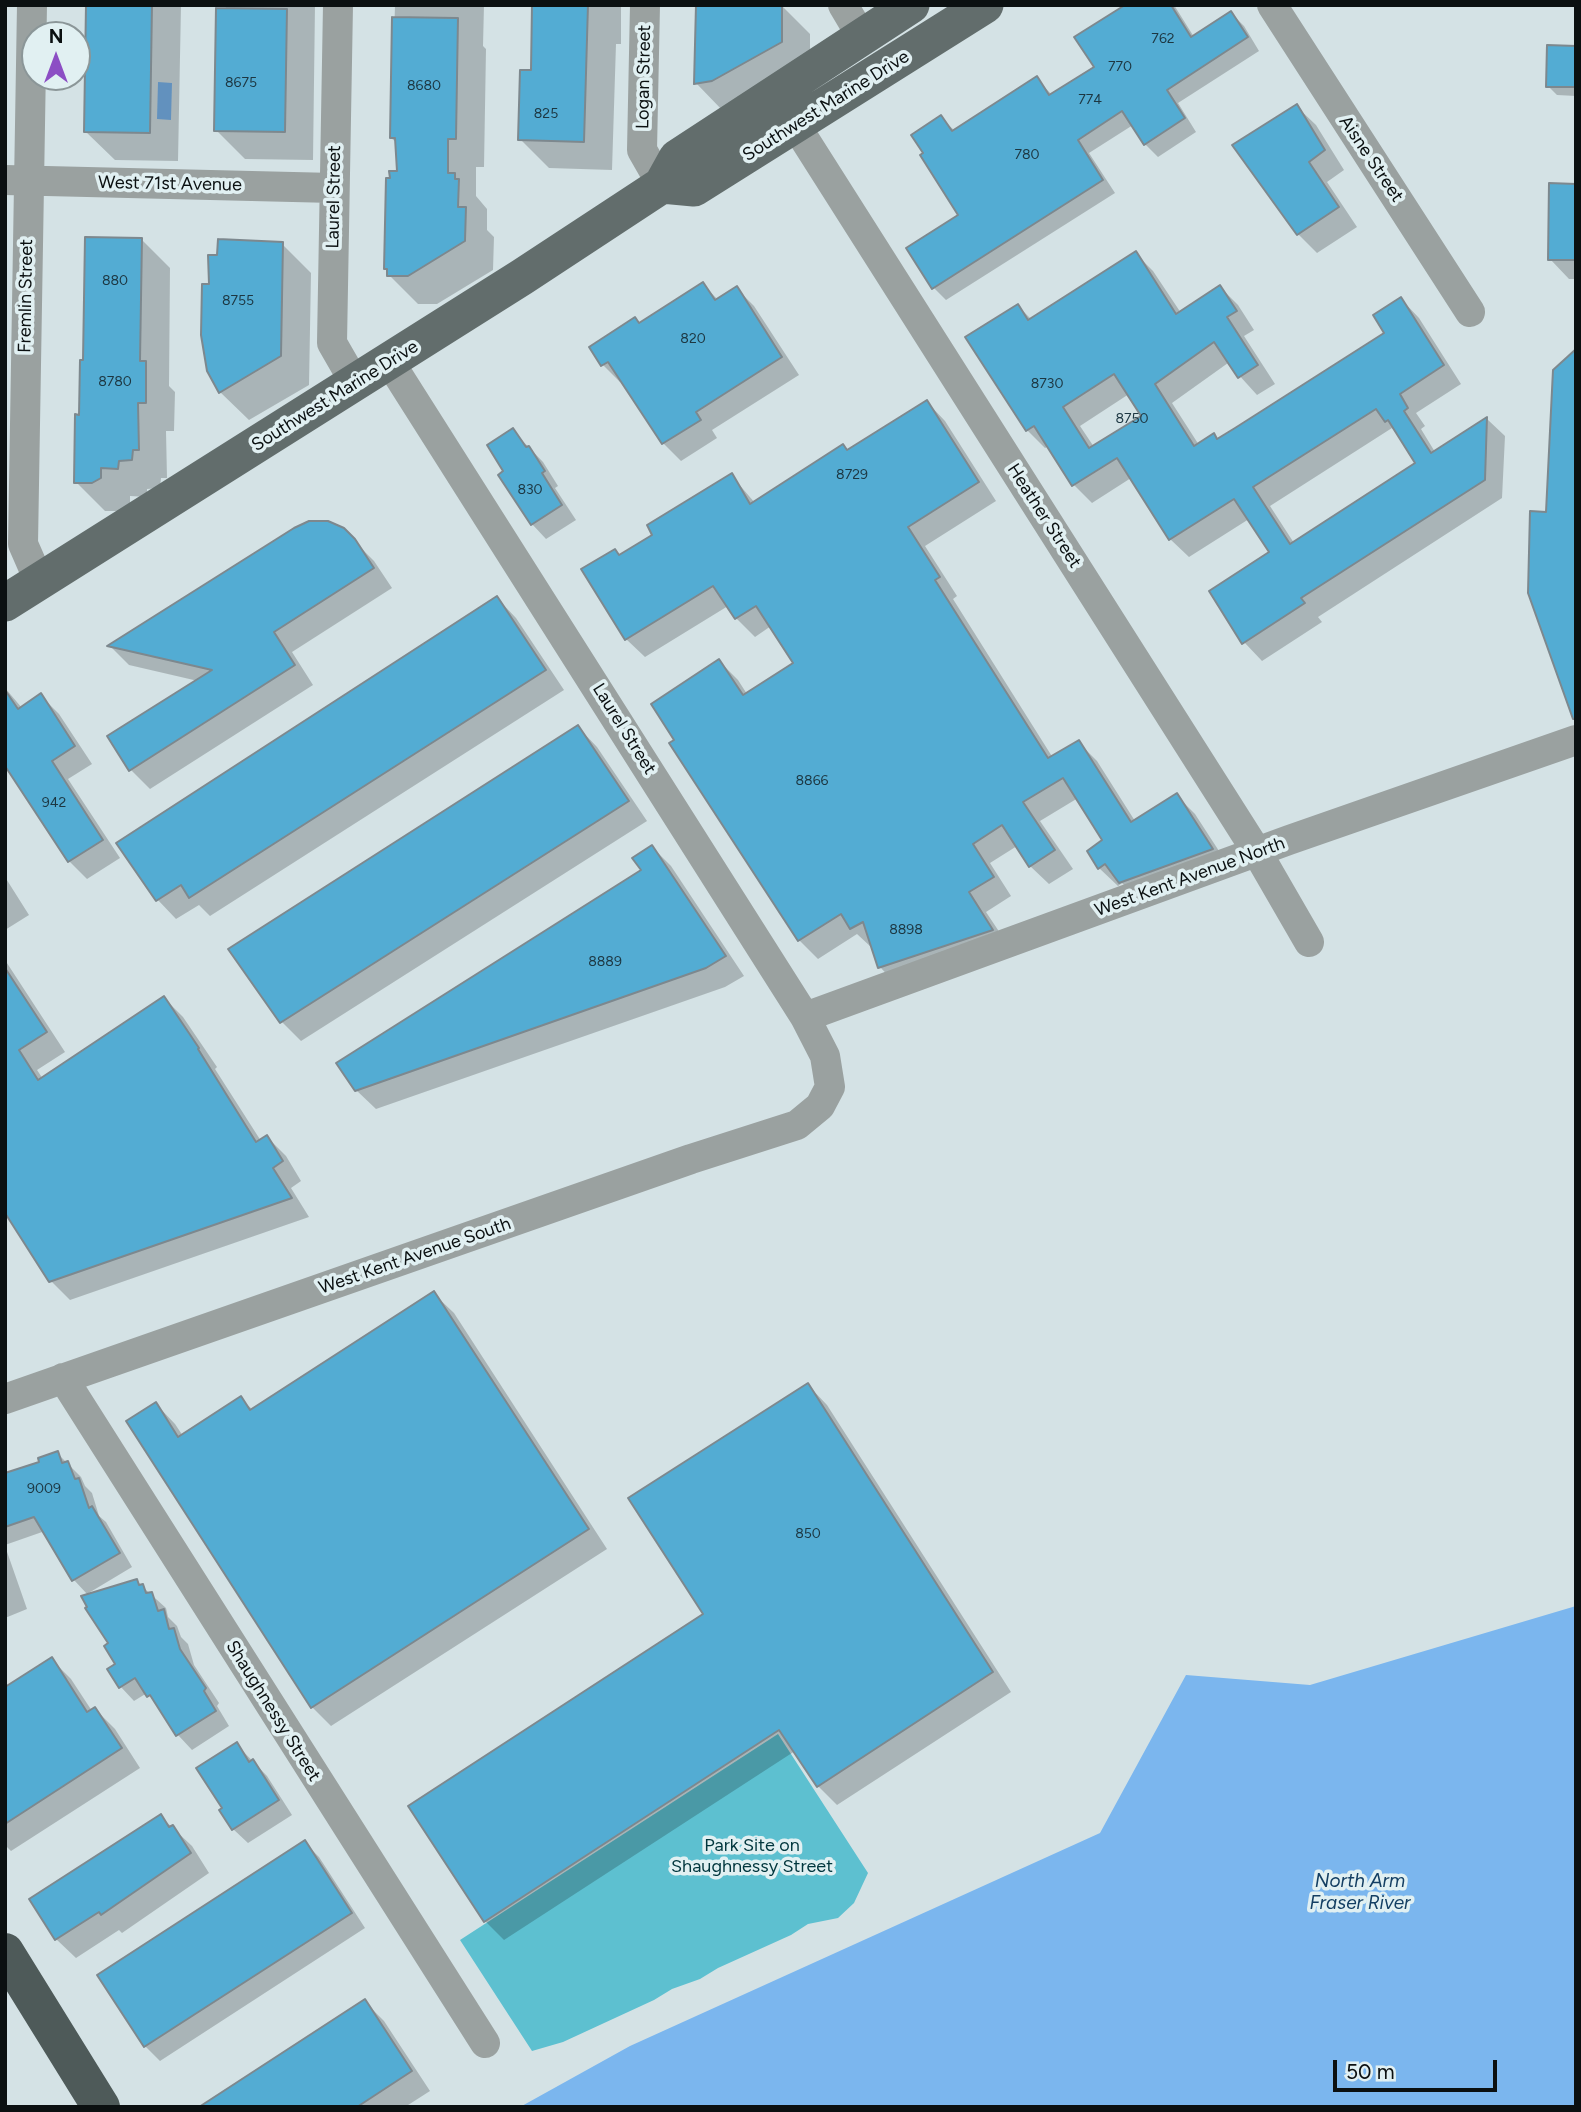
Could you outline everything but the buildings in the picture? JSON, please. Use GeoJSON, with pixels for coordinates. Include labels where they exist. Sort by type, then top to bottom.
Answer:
{"type":"FeatureCollection","features":[{"type":"Feature","properties":{"kind":"highway"},"geometry":{"type":"LineString","coordinates":[[5,1952],[101,2107]]}},
{"type":"Feature","properties":{"kind":"highway"},"geometry":{"type":"LineString","coordinates":[[5,1995],[74,2107]]}},
{"type":"Feature","properties":{"kind":"main road","name":"Southwest Marine Drive"},"geometry":{"type":"LineString","coordinates":[[5,603],[355,383],[662,184],[677,158],[911,5]]}},
{"type":"Feature","properties":{"kind":"main road","name":"Southwest Marine Drive"},"geometry":{"type":"LineString","coordinates":[[662,184],[694,188],[985,5]]}},
{"type":"Feature","properties":{"kind":"street","name":"Fremlin Street"},"geometry":{"type":"LineString","coordinates":[[32,5],[16,180],[23,544],[40,583]]}},
{"type":"Feature","properties":{"kind":"street","name":"Laurel Street"},"geometry":{"type":"LineString","coordinates":[[338,5],[332,343],[355,383]]}},
{"type":"Feature","properties":{"kind":"street","name":"Logan Street"},"geometry":{"type":"LineString","coordinates":[[645,5],[642,150],[662,184]]}},
{"type":"Feature","properties":{"kind":"street"},"geometry":{"type":"LineString","coordinates":[[843,5],[862,37]]}},
{"type":"Feature","properties":{"kind":"street","name":"Aisne Street"},"geometry":{"type":"LineString","coordinates":[[1272,5],[1470,312]]}},
{"type":"Feature","properties":{"kind":"street","name":"Heather Street"},"geometry":{"type":"LineString","coordinates":[[776,93],[1257,852],[1309,942]]}},
{"type":"Feature","properties":{"kind":"street","name":"West 71st Avenue"},"geometry":{"type":"LineString","coordinates":[[16,180],[334,188]]}},
{"type":"Feature","properties":{"kind":"street","name":"Laurel Street"},"geometry":{"type":"LineString","coordinates":[[389,361],[820,1043],[829,1070],[830,1087],[820,1106]]}},
{"type":"Feature","properties":{"kind":"street","name":"West Kent Avenue North"},"geometry":{"type":"LineString","coordinates":[[804,1017],[1257,852],[1576,740]]}},
{"type":"Feature","properties":{"kind":"street","name":"West Kent Avenue South"},"geometry":{"type":"LineString","coordinates":[[5,1399],[691,1159],[797,1125],[820,1106]]}},
{"type":"Feature","properties":{"kind":"street","name":"Shaughnessy Street"},"geometry":{"type":"LineString","coordinates":[[63,1378],[485,2043]]}},
{"type":"Feature","properties":{"kind":"green space","name":"Park Site on Shaughnessy Street"},"geometry":{"type":"Polygon","coordinates":[[[778,1734],[868,1873],[854,1903],[838,1918],[808,1924],[700,1979],[672,1989],[563,2042],[532,2051],[460,1940],[778,1734]]]}},
{"type":"Feature","properties":{"kind":"water"},"geometry":{"type":"Polygon","coordinates":[[[158,82],[172,83],[171,120],[157,119],[158,82]]]}},
{"type":"Feature","properties":{"kind":"water","name":"North Arm Fraser River"},"geometry":{"type":"Polygon","coordinates":[[[1576,1606],[1576,2107],[520,2107],[630,2046],[1100,1833],[1186,1675],[1310,1685],[1576,1606]]]}}]}
